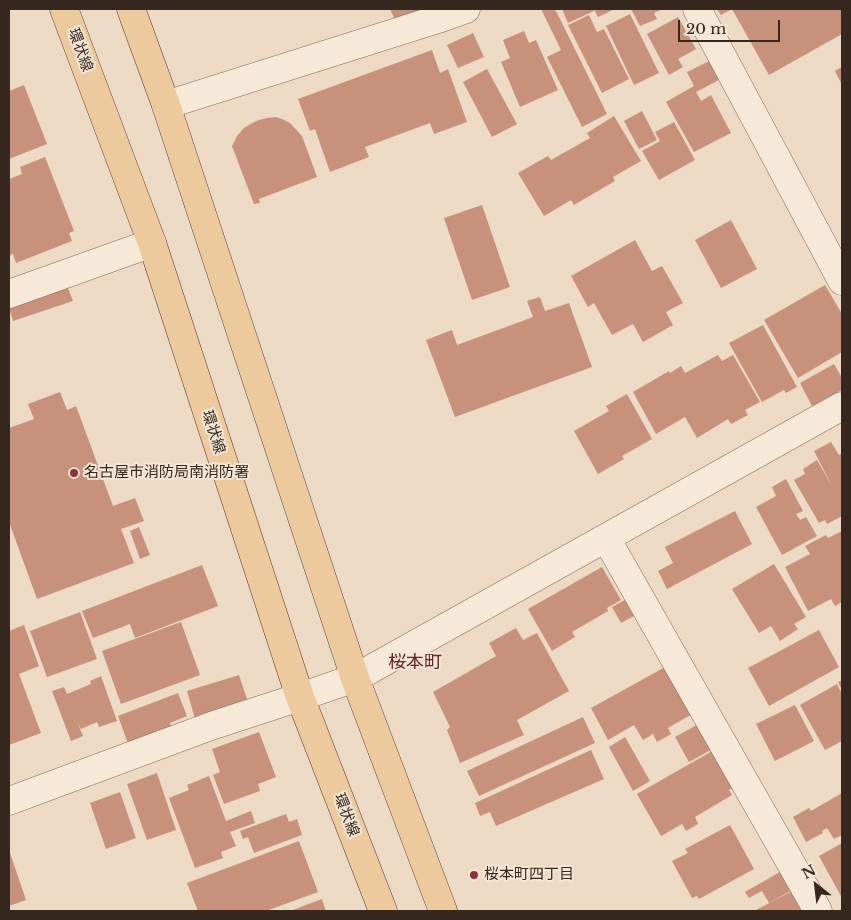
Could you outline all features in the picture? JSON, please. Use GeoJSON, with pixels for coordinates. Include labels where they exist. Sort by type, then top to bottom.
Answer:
{"type":"FeatureCollection","features":[{"type":"Feature","properties":{"kind":"main road","name":"環状線"},"geometry":{"type":"LineString","coordinates":[[64,9],[152,243],[300,697],[383,911]]}},
{"type":"Feature","properties":{"kind":"main road"},"geometry":{"type":"LineString","coordinates":[[131,9],[166,105],[355,678],[443,911]]}},
{"type":"Feature","properties":{"kind":"street"},"geometry":{"type":"LineString","coordinates":[[166,105],[466,9]]}},
{"type":"Feature","properties":{"kind":"street"},"geometry":{"type":"LineString","coordinates":[[697,9],[842,281]]}},
{"type":"Feature","properties":{"kind":"street"},"geometry":{"type":"LineString","coordinates":[[9,294],[152,243]]}},
{"type":"Feature","properties":{"kind":"street"},"geometry":{"type":"LineString","coordinates":[[9,801],[211,726],[355,678],[842,406]]}},
{"type":"Feature","properties":{"kind":"street"},"geometry":{"type":"LineString","coordinates":[[606,538],[818,911]]}},
{"type":"Feature","properties":{"kind":"building"},"geometry":{"type":"Polygon","coordinates":[[[390,9],[427,9],[395,20],[390,9]]]}},
{"type":"Feature","properties":{"kind":"building"},"geometry":{"type":"Polygon","coordinates":[[[541,9],[555,9],[607,114],[582,127],[547,57],[561,50],[541,9]]]}},
{"type":"Feature","properties":{"kind":"building"},"geometry":{"type":"Polygon","coordinates":[[[562,9],[593,9],[594,11],[568,23],[562,9]]]}},
{"type":"Feature","properties":{"kind":"building"},"geometry":{"type":"Polygon","coordinates":[[[594,9],[615,9],[598,17],[594,9]]]}},
{"type":"Feature","properties":{"kind":"building"},"geometry":{"type":"Polygon","coordinates":[[[631,9],[663,9],[654,13],[657,19],[640,26],[631,9]]]}},
{"type":"Feature","properties":{"kind":"building"},"geometry":{"type":"Polygon","coordinates":[[[717,9],[732,9],[721,15],[717,9]]]}},
{"type":"Feature","properties":{"kind":"building"},"geometry":{"type":"Polygon","coordinates":[[[732,9],[842,9],[842,34],[769,75],[732,9]]]}},
{"type":"Feature","properties":{"kind":"building"},"geometry":{"type":"Polygon","coordinates":[[[630,14],[659,73],[634,85],[606,26],[630,14]]]}},
{"type":"Feature","properties":{"kind":"building"},"geometry":{"type":"Polygon","coordinates":[[[589,15],[597,32],[604,29],[629,79],[602,93],[568,25],[589,15]]]}},
{"type":"Feature","properties":{"kind":"building"},"geometry":{"type":"Polygon","coordinates":[[[678,17],[696,49],[678,59],[683,67],[669,75],[647,34],[678,17]]]}},
{"type":"Feature","properties":{"kind":"building"},"geometry":{"type":"Polygon","coordinates":[[[524,31],[529,43],[536,40],[558,90],[520,107],[501,62],[510,58],[503,40],[524,31]]]}},
{"type":"Feature","properties":{"kind":"building"},"geometry":{"type":"Polygon","coordinates":[[[473,33],[484,57],[458,68],[447,45],[473,33]]]}},
{"type":"Feature","properties":{"kind":"building"},"geometry":{"type":"Polygon","coordinates":[[[432,50],[440,73],[448,69],[467,122],[434,134],[430,123],[365,147],[369,157],[330,172],[315,129],[310,131],[298,99],[432,50]]]}},
{"type":"Feature","properties":{"kind":"building"},"geometry":{"type":"Polygon","coordinates":[[[709,61],[719,80],[696,92],[701,101],[711,95],[731,133],[694,152],[666,102],[694,86],[687,72],[709,61]]]}},
{"type":"Feature","properties":{"kind":"building"},"geometry":{"type":"Polygon","coordinates":[[[842,67],[842,85],[835,71],[842,67]]]}},
{"type":"Feature","properties":{"kind":"building"},"geometry":{"type":"Polygon","coordinates":[[[487,69],[517,124],[492,137],[463,82],[487,69]]]}},
{"type":"Feature","properties":{"kind":"building"},"geometry":{"type":"Polygon","coordinates":[[[24,85],[47,144],[9,159],[9,91],[24,85]]]}},
{"type":"Feature","properties":{"kind":"building"},"geometry":{"type":"Polygon","coordinates":[[[642,111],[657,140],[639,149],[624,121],[642,111]]]}},
{"type":"Feature","properties":{"kind":"building"},"geometry":{"type":"Polygon","coordinates":[[[614,116],[641,161],[613,177],[615,181],[574,205],[571,200],[544,216],[518,173],[548,156],[551,160],[590,138],[587,133],[614,116]]]}},
{"type":"Feature","properties":{"kind":"building"},"geometry":{"type":"Polygon","coordinates":[[[275,117],[290,123],[302,136],[317,177],[259,199],[260,203],[254,204],[232,146],[244,128],[259,120],[275,117]]]}},
{"type":"Feature","properties":{"kind":"building"},"geometry":{"type":"Polygon","coordinates":[[[674,122],[695,160],[659,180],[642,151],[660,141],[655,132],[674,122]]]}},
{"type":"Feature","properties":{"kind":"building"},"geometry":{"type":"Polygon","coordinates":[[[45,157],[74,231],[69,233],[72,241],[16,263],[13,254],[9,256],[9,179],[22,174],[20,167],[45,157]]]}},
{"type":"Feature","properties":{"kind":"building"},"geometry":{"type":"Polygon","coordinates":[[[482,205],[510,287],[472,300],[444,218],[482,205]]]}},
{"type":"Feature","properties":{"kind":"building"},"geometry":{"type":"Polygon","coordinates":[[[731,220],[757,269],[721,288],[695,240],[731,220]]]}},
{"type":"Feature","properties":{"kind":"building"},"geometry":{"type":"Polygon","coordinates":[[[635,240],[652,271],[662,266],[683,303],[666,312],[673,325],[643,342],[633,324],[612,335],[594,303],[588,307],[571,276],[635,240]]]}},
{"type":"Feature","properties":{"kind":"building"},"geometry":{"type":"Polygon","coordinates":[[[825,285],[842,314],[842,352],[798,378],[764,320],[825,285]]]}},
{"type":"Feature","properties":{"kind":"building"},"geometry":{"type":"Polygon","coordinates":[[[68,288],[73,301],[13,321],[9,308],[68,288]]]}},
{"type":"Feature","properties":{"kind":"building"},"geometry":{"type":"Polygon","coordinates":[[[540,297],[545,311],[569,303],[592,367],[455,417],[426,340],[452,330],[457,345],[533,317],[527,301],[540,297]]]}},
{"type":"Feature","properties":{"kind":"building"},"geometry":{"type":"Polygon","coordinates":[[[763,325],[797,387],[786,393],[784,390],[762,402],[729,343],[763,325]]]}},
{"type":"Feature","properties":{"kind":"building"},"geometry":{"type":"Polygon","coordinates":[[[718,355],[722,361],[733,355],[760,402],[745,410],[748,415],[731,424],[728,419],[697,438],[685,417],[656,434],[633,392],[669,371],[670,373],[681,366],[685,373],[718,355]]]}},
{"type":"Feature","properties":{"kind":"building"},"geometry":{"type":"Polygon","coordinates":[[[834,364],[842,378],[842,390],[812,406],[800,383],[834,364]]]}},
{"type":"Feature","properties":{"kind":"building"},"geometry":{"type":"Polygon","coordinates":[[[60,392],[67,410],[76,406],[113,506],[135,498],[144,521],[121,529],[134,563],[37,599],[9,522],[9,428],[34,419],[28,404],[60,392]]]}},
{"type":"Feature","properties":{"kind":"building"},"geometry":{"type":"Polygon","coordinates":[[[627,394],[652,439],[622,456],[624,459],[598,474],[574,431],[609,411],[606,406],[627,394]]]}},
{"type":"Feature","properties":{"kind":"building"},"geometry":{"type":"Polygon","coordinates":[[[831,442],[839,455],[842,453],[842,516],[827,524],[825,520],[819,523],[794,480],[805,474],[803,469],[817,460],[832,486],[814,451],[831,442]]]}},
{"type":"Feature","properties":{"kind":"building"},"geometry":{"type":"Polygon","coordinates":[[[786,479],[803,511],[796,514],[800,520],[806,517],[817,536],[782,555],[756,507],[776,496],[772,487],[786,479]]]}},
{"type":"Feature","properties":{"kind":"building"},"geometry":{"type":"Polygon","coordinates":[[[735,511],[752,544],[667,589],[658,571],[673,563],[665,547],[735,511]]]}},
{"type":"Feature","properties":{"kind":"building"},"geometry":{"type":"Polygon","coordinates":[[[139,527],[150,555],[140,559],[130,531],[139,527]]]}},
{"type":"Feature","properties":{"kind":"building"},"geometry":{"type":"Polygon","coordinates":[[[842,531],[842,602],[835,606],[831,599],[808,611],[785,567],[810,554],[805,546],[826,535],[828,538],[842,531]]]}},
{"type":"Feature","properties":{"kind":"building"},"geometry":{"type":"Polygon","coordinates":[[[774,564],[806,617],[794,624],[798,629],[780,641],[771,626],[759,633],[732,589],[774,564]]]}},
{"type":"Feature","properties":{"kind":"building"},"geometry":{"type":"Polygon","coordinates":[[[202,565],[218,606],[135,638],[130,624],[93,638],[82,611],[202,565]]]}},
{"type":"Feature","properties":{"kind":"building"},"geometry":{"type":"Polygon","coordinates":[[[602,567],[621,600],[607,608],[608,611],[572,632],[575,637],[552,651],[528,609],[602,567]]]}},
{"type":"Feature","properties":{"kind":"building"},"geometry":{"type":"Polygon","coordinates":[[[634,595],[643,611],[621,623],[612,607],[634,595]]]}},
{"type":"Feature","properties":{"kind":"building"},"geometry":{"type":"Polygon","coordinates":[[[80,612],[97,659],[47,677],[30,631],[80,612]]]}},
{"type":"Feature","properties":{"kind":"building"},"geometry":{"type":"Polygon","coordinates":[[[181,622],[200,675],[121,704],[102,651],[181,622]]]}},
{"type":"Feature","properties":{"kind":"building"},"geometry":{"type":"Polygon","coordinates":[[[24,625],[39,666],[19,674],[41,733],[9,745],[9,631],[24,625]]]}},
{"type":"Feature","properties":{"kind":"building"},"geometry":{"type":"Polygon","coordinates":[[[516,628],[523,640],[537,633],[569,691],[517,720],[524,735],[460,763],[447,730],[450,727],[433,692],[496,656],[489,643],[516,628]]]}},
{"type":"Feature","properties":{"kind":"building"},"geometry":{"type":"Polygon","coordinates":[[[819,630],[839,667],[769,706],[748,668],[819,630]]]}},
{"type":"Feature","properties":{"kind":"building"},"geometry":{"type":"Polygon","coordinates":[[[667,666],[694,713],[668,728],[671,734],[657,742],[653,734],[643,740],[634,725],[608,740],[591,708],[667,666]]]}},
{"type":"Feature","properties":{"kind":"building"},"geometry":{"type":"Polygon","coordinates":[[[239,675],[248,702],[195,719],[187,691],[239,675]]]}},
{"type":"Feature","properties":{"kind":"building"},"geometry":{"type":"Polygon","coordinates":[[[101,676],[117,721],[99,727],[97,722],[81,729],[77,721],[83,736],[71,741],[52,691],[64,687],[67,694],[91,684],[90,681],[101,676]]]}},
{"type":"Feature","properties":{"kind":"building"},"geometry":{"type":"Polygon","coordinates":[[[842,680],[842,690],[838,682],[842,680]]]}},
{"type":"Feature","properties":{"kind":"building"},"geometry":{"type":"Polygon","coordinates":[[[837,684],[842,694],[842,741],[825,750],[800,705],[837,684]]]}},
{"type":"Feature","properties":{"kind":"building"},"geometry":{"type":"Polygon","coordinates":[[[178,693],[187,716],[170,723],[173,732],[130,749],[118,716],[178,693]]]}},
{"type":"Feature","properties":{"kind":"building"},"geometry":{"type":"Polygon","coordinates":[[[795,705],[814,741],[775,761],[756,724],[795,705]]]}},
{"type":"Feature","properties":{"kind":"building"},"geometry":{"type":"Polygon","coordinates":[[[583,717],[595,743],[479,796],[467,771],[583,717]]]}},
{"type":"Feature","properties":{"kind":"building"},"geometry":{"type":"Polygon","coordinates":[[[704,721],[718,746],[689,762],[675,737],[704,721]]]}},
{"type":"Feature","properties":{"kind":"building"},"geometry":{"type":"Polygon","coordinates":[[[259,732],[276,777],[258,784],[260,791],[224,804],[213,775],[220,772],[212,749],[259,732]]]}},
{"type":"Feature","properties":{"kind":"building"},"geometry":{"type":"Polygon","coordinates":[[[625,737],[650,781],[633,791],[609,747],[625,737]]]}},
{"type":"Feature","properties":{"kind":"building"},"geometry":{"type":"Polygon","coordinates":[[[591,750],[604,779],[496,826],[490,812],[480,816],[475,803],[591,750]]]}},
{"type":"Feature","properties":{"kind":"building"},"geometry":{"type":"Polygon","coordinates":[[[714,750],[736,787],[729,790],[732,795],[695,817],[698,824],[686,831],[682,824],[661,836],[637,794],[714,750]]]}},
{"type":"Feature","properties":{"kind":"building"},"geometry":{"type":"Polygon","coordinates":[[[157,773],[176,830],[147,840],[127,784],[157,773]]]}},
{"type":"Feature","properties":{"kind":"building"},"geometry":{"type":"Polygon","coordinates":[[[209,776],[226,821],[251,811],[255,823],[230,832],[236,846],[221,852],[223,858],[195,868],[169,798],[189,790],[187,785],[209,776]]]}},
{"type":"Feature","properties":{"kind":"building"},"geometry":{"type":"Polygon","coordinates":[[[120,792],[136,838],[106,849],[90,803],[120,792]]]}},
{"type":"Feature","properties":{"kind":"building"},"geometry":{"type":"Polygon","coordinates":[[[842,793],[842,835],[834,839],[827,828],[822,831],[823,833],[806,842],[793,817],[809,808],[811,811],[842,793]]]}},
{"type":"Feature","properties":{"kind":"building"},"geometry":{"type":"Polygon","coordinates":[[[286,814],[289,822],[297,819],[302,835],[254,853],[248,837],[243,839],[240,831],[286,814]]]}},
{"type":"Feature","properties":{"kind":"building"},"geometry":{"type":"Polygon","coordinates":[[[730,825],[754,869],[699,899],[697,896],[692,898],[672,861],[688,853],[685,849],[730,825]]]}},
{"type":"Feature","properties":{"kind":"building"},"geometry":{"type":"Polygon","coordinates":[[[299,841],[318,892],[266,911],[198,911],[187,883],[299,841]]]}},
{"type":"Feature","properties":{"kind":"building"},"geometry":{"type":"Polygon","coordinates":[[[842,843],[842,898],[819,856],[842,843]]]}},
{"type":"Feature","properties":{"kind":"building"},"geometry":{"type":"Polygon","coordinates":[[[9,850],[26,900],[9,906],[9,850]]]}},
{"type":"Feature","properties":{"kind":"building"},"geometry":{"type":"Polygon","coordinates":[[[785,869],[796,888],[769,903],[762,891],[749,898],[745,892],[785,869]]]}},
{"type":"Feature","properties":{"kind":"building"},"geometry":{"type":"Polygon","coordinates":[[[798,888],[811,911],[754,911],[798,888]]]}},
{"type":"Feature","properties":{"kind":"building"},"geometry":{"type":"Polygon","coordinates":[[[322,899],[326,911],[290,911],[322,899]]]}},
{"type":"Feature","properties":{"kind":"place","name":"名古屋市消防局南消防署"},"geometry":{"type":"Point","coordinates":[74,473]}},
{"type":"Feature","properties":{"kind":"place","name":"桜本町四丁目"},"geometry":{"type":"Point","coordinates":[474,875]}},
{"type":"Feature","properties":{"kind":"district","name":"桜本町"},"geometry":{"type":"Point","coordinates":[415,663]}}]}
